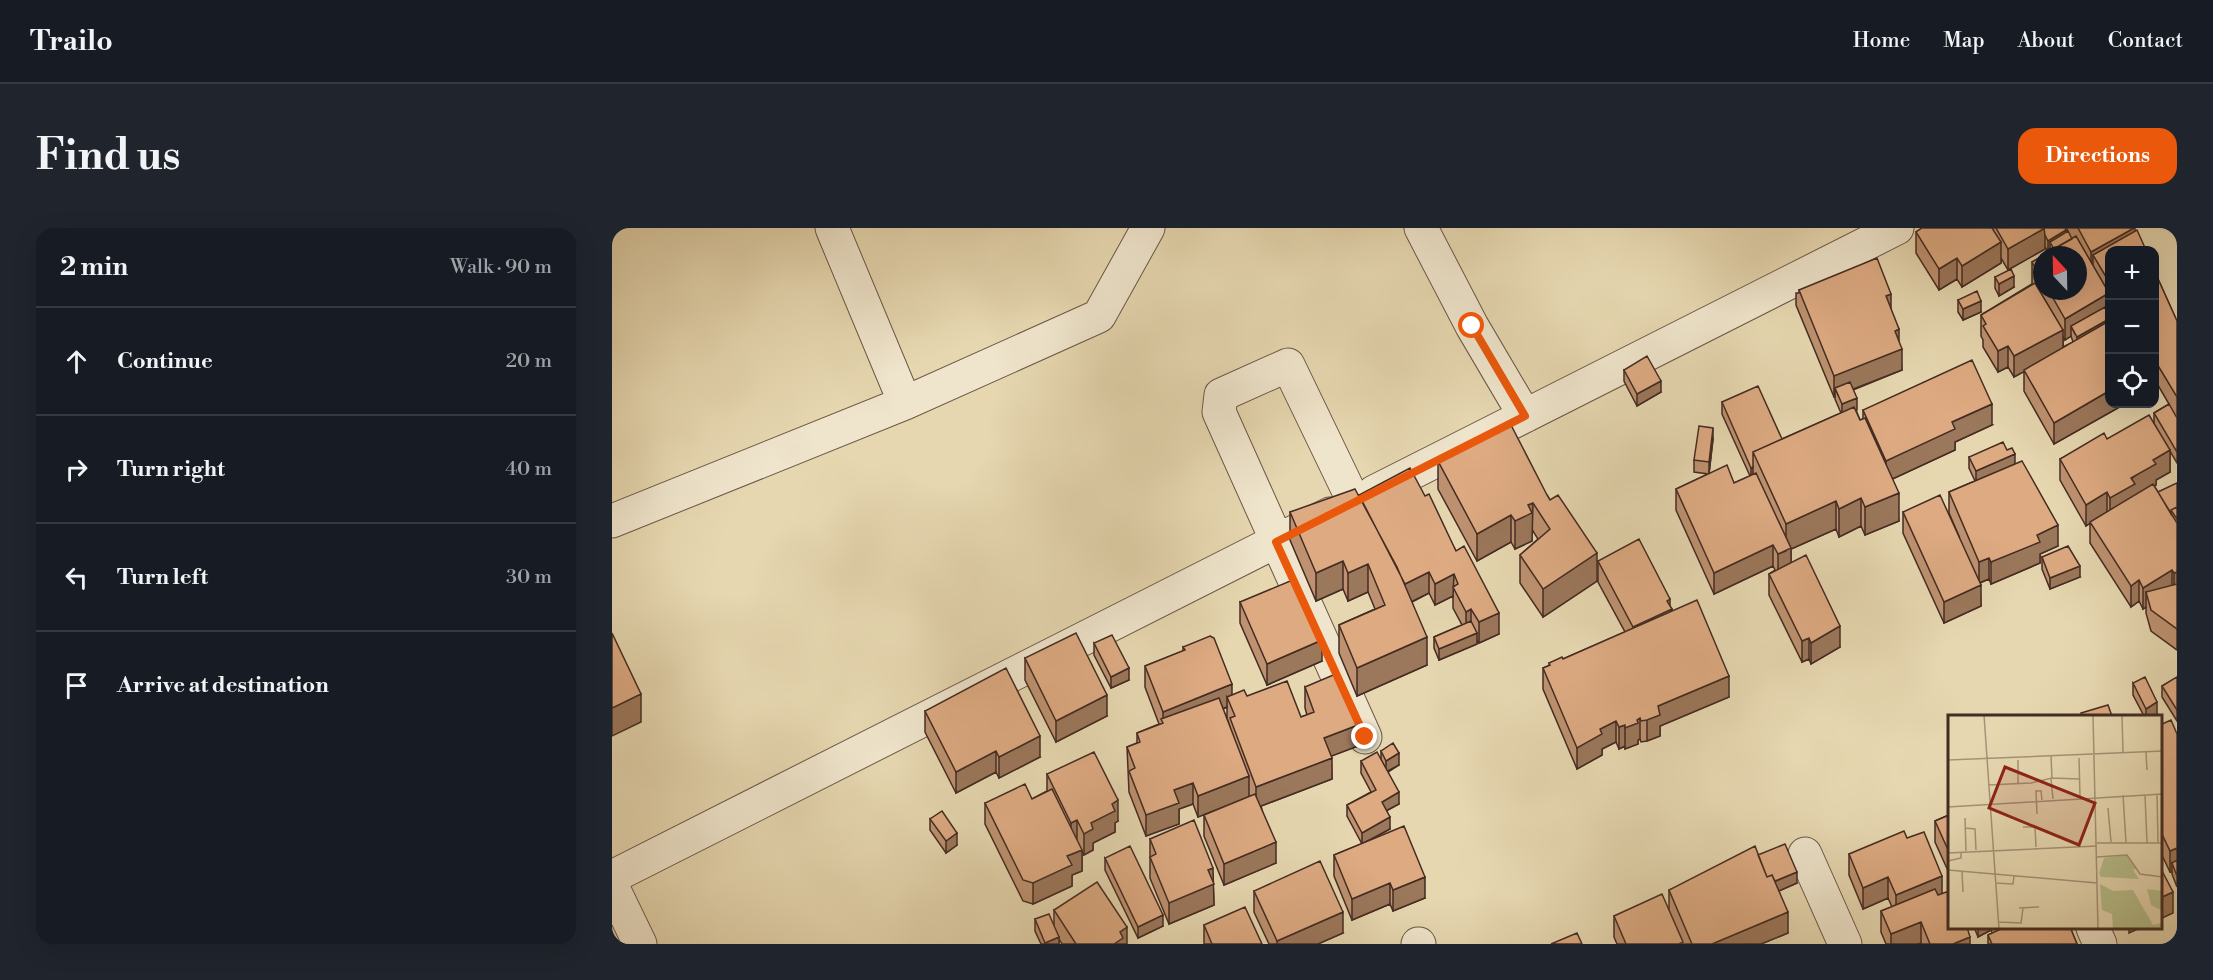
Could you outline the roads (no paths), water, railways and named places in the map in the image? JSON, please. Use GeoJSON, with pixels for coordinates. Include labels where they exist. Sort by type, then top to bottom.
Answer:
{"type":"FeatureCollection","features":[{"type":"Feature","properties":{"kind":"street"},"geometry":{"type":"LineString","coordinates":[[832,228],[905,403]]}},
{"type":"Feature","properties":{"kind":"street"},"geometry":{"type":"LineString","coordinates":[[612,521],[905,403],[1099,316],[1148,228]]}},
{"type":"Feature","properties":{"kind":"street"},"geometry":{"type":"LineString","coordinates":[[1421,228],[1472,326],[1525,416]]}},
{"type":"Feature","properties":{"kind":"street"},"geometry":{"type":"LineString","coordinates":[[612,877],[1897,228]]}},
{"type":"Feature","properties":{"kind":"street"},"geometry":{"type":"LineString","coordinates":[[1354,502],[1288,365],[1221,395],[1219,412],[1365,737]]}},
{"type":"Feature","properties":{"kind":"street"},"geometry":{"type":"LineString","coordinates":[[1805,854],[1835,941]]}},
{"type":"Feature","properties":{"kind":"street"},"geometry":{"type":"LineString","coordinates":[[612,886],[640,944]]}},
{"type":"Feature","properties":{"kind":"street"},"geometry":{"type":"LineString","coordinates":[[2094,929],[2100,944]]}}]}
